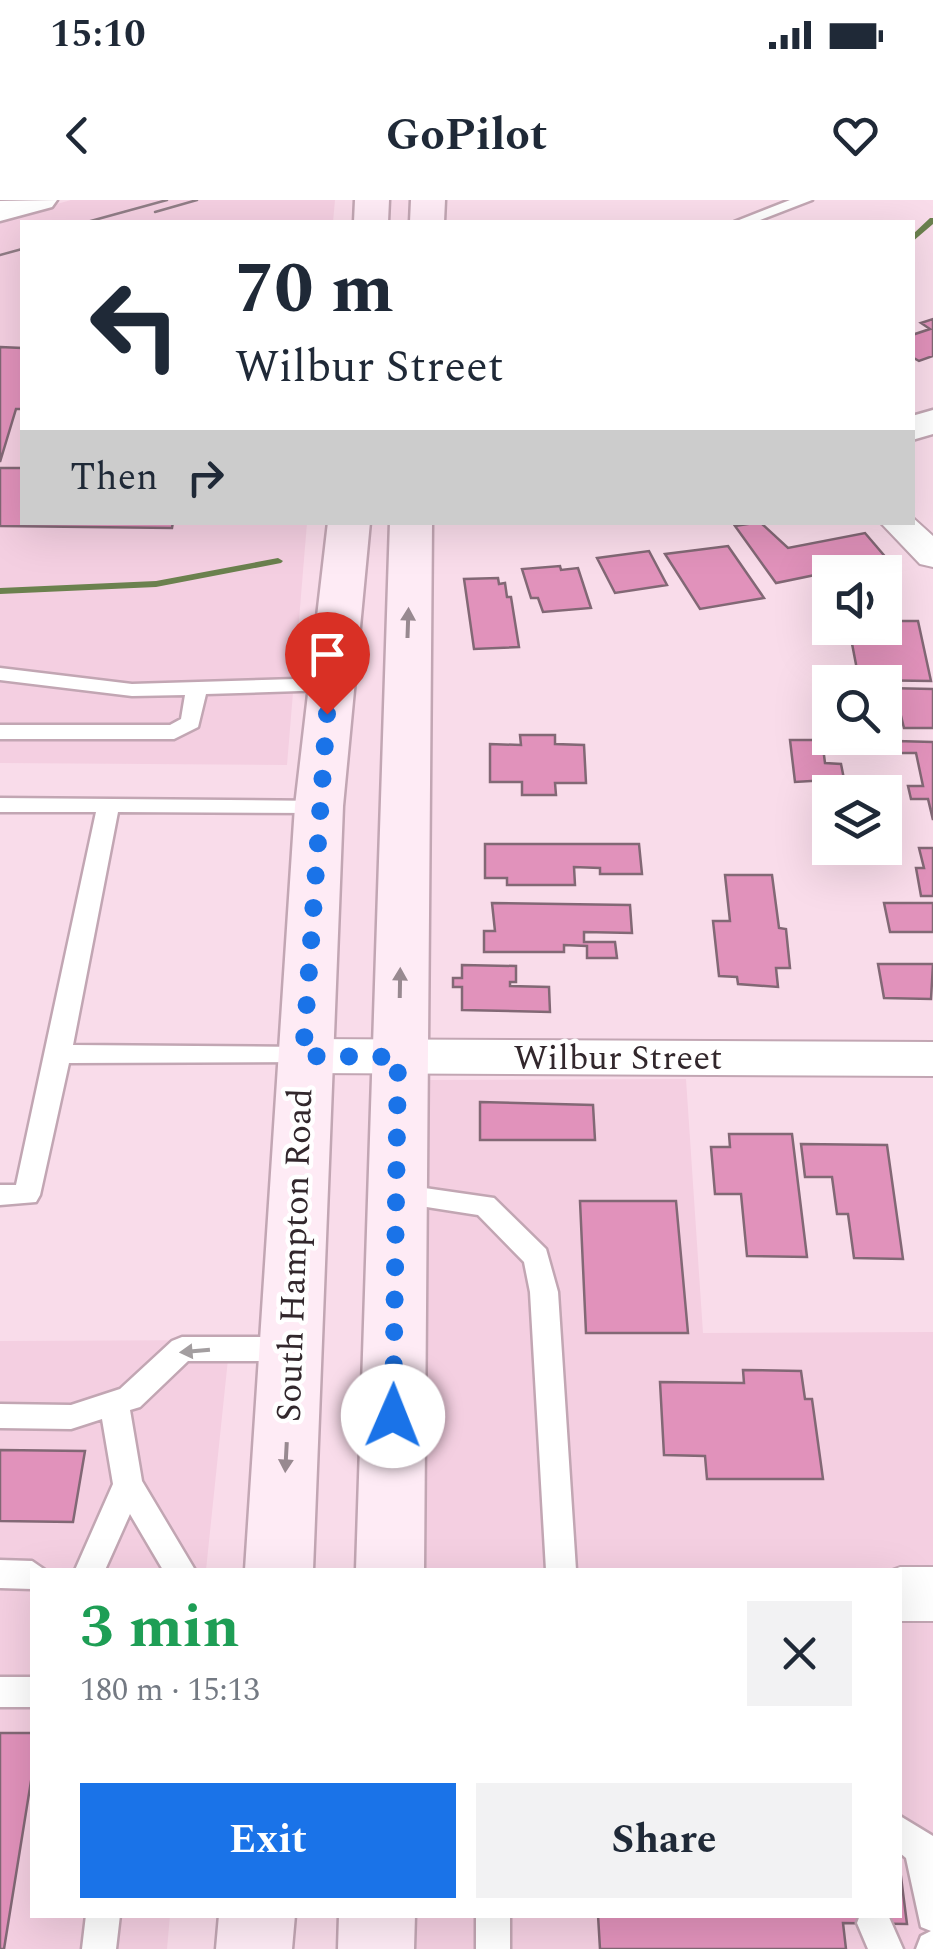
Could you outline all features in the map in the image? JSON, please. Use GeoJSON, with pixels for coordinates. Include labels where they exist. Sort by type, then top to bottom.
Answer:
{"type":"FeatureCollection","features":[{"type":"Feature","properties":{"kind":"main road","name":"South Hampton Road"},"geometry":{"type":"LineString","coordinates":[[279,1568],[319,806],[349,525]]}},
{"type":"Feature","properties":{"kind":"main road"},"geometry":{"type":"LineString","coordinates":[[390,1568],[411,525]]}},
{"type":"Feature","properties":{"kind":"main road"},"geometry":{"type":"LineString","coordinates":[[330,684],[406,684]]}},
{"type":"Feature","properties":{"kind":"main road"},"geometry":{"type":"LineString","coordinates":[[254,1949],[257,1918]]}},
{"type":"Feature","properties":{"kind":"main road"},"geometry":{"type":"LineString","coordinates":[[376,1949],[377,1918]]}},
{"type":"Feature","properties":{"kind":"street"},"geometry":{"type":"LineString","coordinates":[[0,211],[40,200]]}},
{"type":"Feature","properties":{"kind":"street"},"geometry":{"type":"LineString","coordinates":[[901,525],[933,556]]}},
{"type":"Feature","properties":{"kind":"street","name":"Wilbur Street"},"geometry":{"type":"LineString","coordinates":[[303,1056],[933,1058]]}},
{"type":"Feature","properties":{"kind":"street"},"geometry":{"type":"LineString","coordinates":[[902,1594],[933,1594]]}},
{"type":"Feature","properties":{"kind":"lane"},"geometry":{"type":"LineString","coordinates":[[748,220],[804,200]]}},
{"type":"Feature","properties":{"kind":"lane"},"geometry":{"type":"LineString","coordinates":[[0,674],[132,690],[330,684]]}},
{"type":"Feature","properties":{"kind":"lane"},"geometry":{"type":"LineString","coordinates":[[0,732],[174,732],[182,730],[194,716],[196,689]]}},
{"type":"Feature","properties":{"kind":"lane"},"geometry":{"type":"LineString","coordinates":[[0,805],[319,806]]}},
{"type":"Feature","properties":{"kind":"lane"},"geometry":{"type":"LineString","coordinates":[[0,1195],[27,1195],[108,805]]}},
{"type":"Feature","properties":{"kind":"lane"},"geometry":{"type":"LineString","coordinates":[[59,1054],[303,1056]]}},
{"type":"Feature","properties":{"kind":"lane"},"geometry":{"type":"LineString","coordinates":[[397,1194],[485,1204],[536,1257],[544,1292],[561,1568]]}},
{"type":"Feature","properties":{"kind":"lane"},"geometry":{"type":"LineString","coordinates":[[4,1421],[71,1416],[130,1398],[182,1350],[292,1350]]}},
{"type":"Feature","properties":{"kind":"lane"},"geometry":{"type":"LineString","coordinates":[[114,1404],[128,1484],[179,1568]]}},
{"type":"Feature","properties":{"kind":"lane"},"geometry":{"type":"LineString","coordinates":[[91,1568],[128,1484]]}},
{"type":"Feature","properties":{"kind":"lane"},"geometry":{"type":"LineString","coordinates":[[0,1692],[30,1692]]}},
{"type":"Feature","properties":{"kind":"lane"},"geometry":{"type":"LineString","coordinates":[[902,1834],[922,1848],[933,1915]]}},
{"type":"Feature","properties":{"kind":"lane"},"geometry":{"type":"LineString","coordinates":[[99,1949],[103,1918]]}},
{"type":"Feature","properties":{"kind":"lane"},"geometry":{"type":"LineString","coordinates":[[492,1918],[493,1949]]}},
{"type":"Feature","properties":{"kind":"shaded area"},"geometry":{"type":"Polygon","coordinates":[[[71,200],[335,200],[333,220],[20,220],[20,525],[307,525],[287,765],[0,763],[0,220],[71,200]]]}},
{"type":"Feature","properties":{"kind":"shaded area"},"geometry":{"type":"Polygon","coordinates":[[[686,1079],[703,1333],[933,1332],[933,1949],[401,1949],[402,1918],[902,1918],[902,1568],[408,1568],[416,1096],[429,1080],[686,1079]]]}},
{"type":"Feature","properties":{"kind":"shaded area"},"geometry":{"type":"Polygon","coordinates":[[[230,1340],[206,1568],[30,1568],[30,1918],[170,1918],[167,1949],[0,1949],[0,1341],[230,1340]]]}},
{"type":"Feature","properties":{"kind":"building"},"geometry":{"type":"Polygon","coordinates":[[[933,319],[933,356],[919,361],[915,359],[915,334],[930,329],[921,323],[933,319]]]}},
{"type":"Feature","properties":{"kind":"building"},"geometry":{"type":"Polygon","coordinates":[[[0,347],[20,348],[20,409],[16,409],[0,462],[0,347]]]}},
{"type":"Feature","properties":{"kind":"building"},"geometry":{"type":"Polygon","coordinates":[[[0,468],[20,468],[20,525],[172,525],[172,528],[0,526],[0,468]]]}},
{"type":"Feature","properties":{"kind":"building"},"geometry":{"type":"Polygon","coordinates":[[[763,525],[788,548],[865,533],[884,555],[812,555],[812,576],[776,583],[735,526],[763,525]]]}},
{"type":"Feature","properties":{"kind":"building"},"geometry":{"type":"Polygon","coordinates":[[[728,546],[764,598],[700,609],[665,554],[728,546]]]}},
{"type":"Feature","properties":{"kind":"building"},"geometry":{"type":"Polygon","coordinates":[[[649,551],[667,585],[615,593],[597,558],[649,551]]]}},
{"type":"Feature","properties":{"kind":"building"},"geometry":{"type":"Polygon","coordinates":[[[560,566],[561,570],[578,568],[591,608],[543,612],[538,598],[531,598],[522,569],[560,566]]]}},
{"type":"Feature","properties":{"kind":"building"},"geometry":{"type":"Polygon","coordinates":[[[498,578],[499,584],[505,583],[507,597],[511,597],[519,647],[474,649],[464,579],[498,578]]]}},
{"type":"Feature","properties":{"kind":"building"},"geometry":{"type":"Polygon","coordinates":[[[902,621],[918,621],[931,681],[902,681],[902,665],[856,665],[852,645],[902,645],[902,621]]]}},
{"type":"Feature","properties":{"kind":"building"},"geometry":{"type":"Polygon","coordinates":[[[902,688],[933,689],[933,728],[904,728],[902,688]]]}},
{"type":"Feature","properties":{"kind":"building"},"geometry":{"type":"Polygon","coordinates":[[[520,735],[555,735],[555,744],[584,745],[586,783],[555,783],[556,795],[522,795],[522,782],[490,782],[490,744],[521,745],[520,735]]]}},
{"type":"Feature","properties":{"kind":"building"},"geometry":{"type":"Polygon","coordinates":[[[790,740],[812,740],[812,755],[824,755],[825,763],[841,764],[843,775],[812,775],[812,781],[795,782],[790,740]]]}},
{"type":"Feature","properties":{"kind":"building"},"geometry":{"type":"Polygon","coordinates":[[[902,741],[933,742],[933,820],[928,799],[911,799],[908,786],[923,786],[916,753],[902,753],[902,741]]]}},
{"type":"Feature","properties":{"kind":"building"},"geometry":{"type":"Polygon","coordinates":[[[485,844],[639,844],[642,874],[600,874],[600,868],[574,867],[575,885],[507,885],[507,878],[485,878],[485,844]]]}},
{"type":"Feature","properties":{"kind":"building"},"geometry":{"type":"Polygon","coordinates":[[[919,848],[933,848],[933,896],[921,896],[916,868],[924,868],[919,848]]]}},
{"type":"Feature","properties":{"kind":"building"},"geometry":{"type":"Polygon","coordinates":[[[725,875],[772,875],[779,928],[786,929],[790,968],[776,968],[778,987],[738,984],[737,977],[719,976],[713,921],[730,921],[725,875]]]}},
{"type":"Feature","properties":{"kind":"building"},"geometry":{"type":"Polygon","coordinates":[[[492,903],[630,905],[632,933],[584,932],[584,942],[615,942],[617,958],[587,958],[587,946],[564,945],[564,952],[484,952],[484,931],[495,931],[492,903]]]}},
{"type":"Feature","properties":{"kind":"building"},"geometry":{"type":"Polygon","coordinates":[[[884,903],[933,903],[933,932],[890,932],[884,903]]]}},
{"type":"Feature","properties":{"kind":"building"},"geometry":{"type":"Polygon","coordinates":[[[878,964],[933,964],[931,999],[884,998],[878,964]]]}},
{"type":"Feature","properties":{"kind":"building"},"geometry":{"type":"Polygon","coordinates":[[[462,965],[516,966],[516,982],[510,982],[510,986],[549,987],[550,1012],[462,1010],[462,987],[453,987],[453,978],[462,978],[462,965]]]}},
{"type":"Feature","properties":{"kind":"building"},"geometry":{"type":"Polygon","coordinates":[[[480,1102],[593,1105],[595,1140],[480,1140],[480,1102]]]}},
{"type":"Feature","properties":{"kind":"building"},"geometry":{"type":"Polygon","coordinates":[[[729,1134],[792,1134],[807,1257],[747,1256],[741,1194],[715,1194],[711,1147],[730,1147],[729,1134]]]}},
{"type":"Feature","properties":{"kind":"building"},"geometry":{"type":"Polygon","coordinates":[[[801,1144],[887,1145],[903,1259],[854,1258],[848,1214],[837,1214],[832,1177],[805,1177],[801,1144]]]}},
{"type":"Feature","properties":{"kind":"building"},"geometry":{"type":"Polygon","coordinates":[[[580,1201],[676,1201],[688,1333],[586,1333],[580,1201]]]}},
{"type":"Feature","properties":{"kind":"building"},"geometry":{"type":"Polygon","coordinates":[[[743,1370],[801,1371],[805,1399],[812,1399],[823,1479],[707,1479],[705,1456],[664,1455],[660,1382],[744,1383],[743,1370]]]}},
{"type":"Feature","properties":{"kind":"building"},"geometry":{"type":"Polygon","coordinates":[[[0,1450],[85,1451],[73,1522],[0,1521],[0,1450]]]}},
{"type":"Feature","properties":{"kind":"building"},"geometry":{"type":"Polygon","coordinates":[[[0,1733],[30,1733],[30,1787],[4,1949],[0,1949],[0,1733]]]}},
{"type":"Feature","properties":{"kind":"building"},"geometry":{"type":"Polygon","coordinates":[[[902,1885],[907,1924],[843,1923],[846,1949],[600,1949],[598,1918],[902,1918],[902,1885]]]}},
{"type":"Feature","properties":{"kind":"waterway"},"geometry":{"type":"LineString","coordinates":[[915,237],[933,220]]}},
{"type":"Feature","properties":{"kind":"waterway"},"geometry":{"type":"LineString","coordinates":[[0,591],[156,584],[278,561]]}},
{"type":"Feature","properties":{"kind":"tram line"},"geometry":{"type":"LineString","coordinates":[[94,220],[167,200]]}},
{"type":"Feature","properties":{"kind":"tram line"},"geometry":{"type":"LineString","coordinates":[[155,212],[197,200]]}},
{"type":"Feature","properties":{"kind":"tram line"},"geometry":{"type":"LineString","coordinates":[[0,255],[20,250]]}},
{"type":"Feature","properties":{"kind":"route"},"geometry":{"type":"LineString","coordinates":[[327,714],[303,1056],[398,1057],[393,1416]]}}]}
